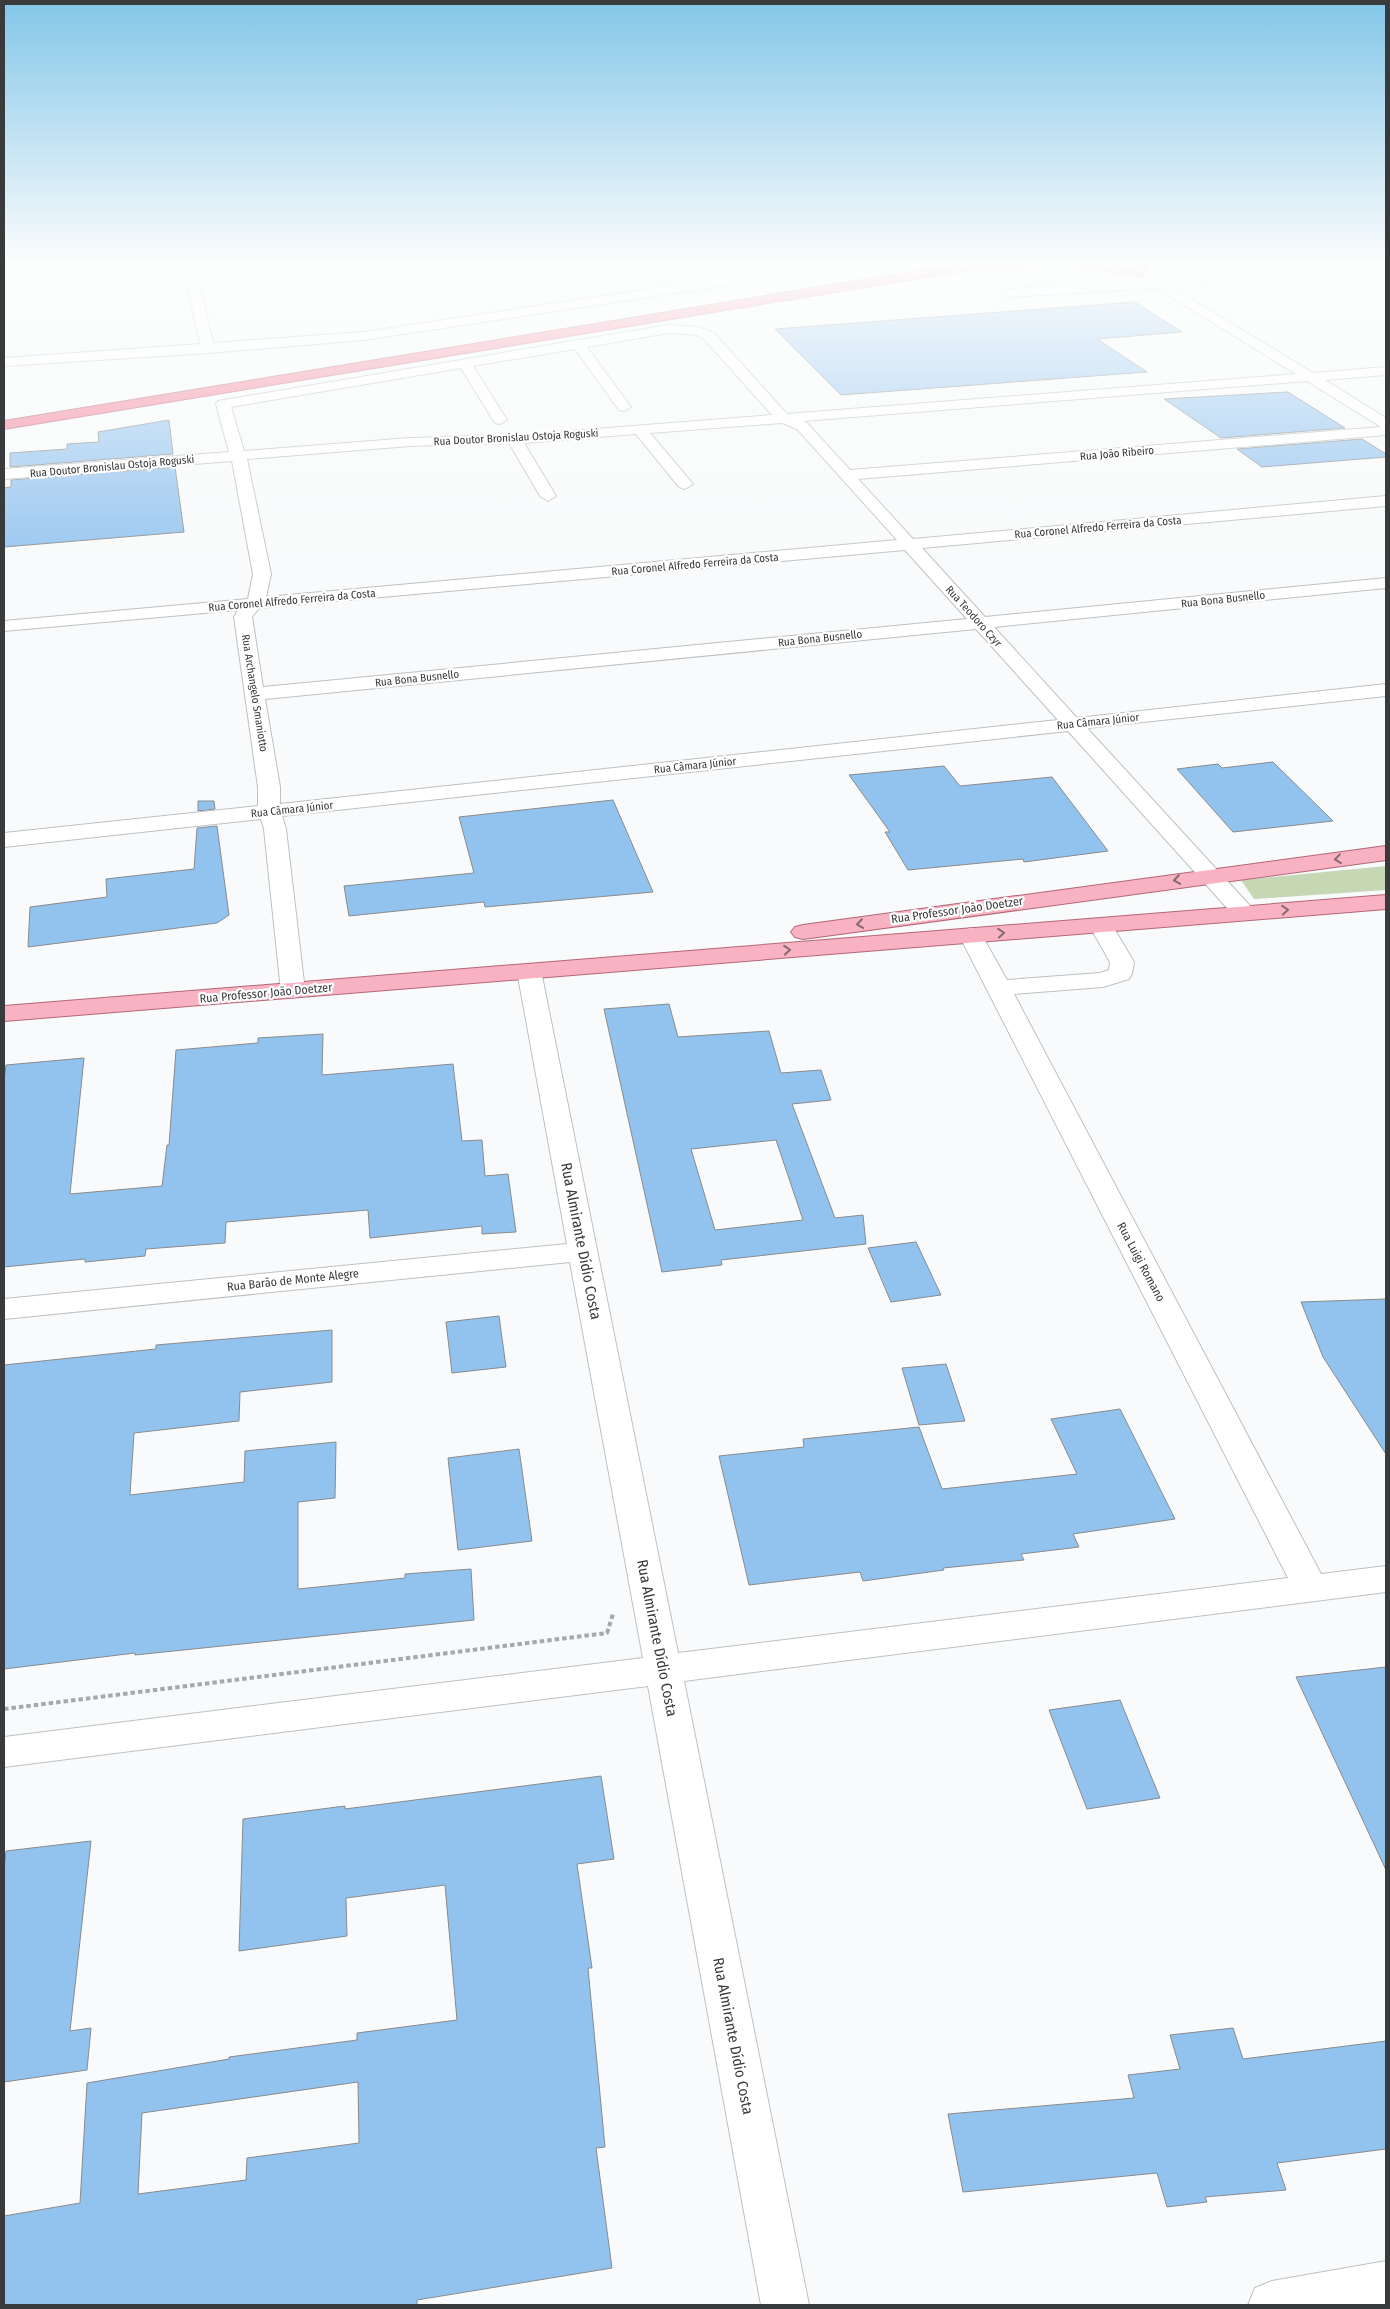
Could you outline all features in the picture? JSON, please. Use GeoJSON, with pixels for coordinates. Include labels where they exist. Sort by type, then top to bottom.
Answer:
{"type":"FeatureCollection","features":[{"type":"Feature","properties":{"kind":"highway"},"geometry":{"type":"LineString","coordinates":[[4,413],[268,371]]}},
{"type":"Feature","properties":{"kind":"highway"},"geometry":{"type":"LineString","coordinates":[[4,425],[334,371]]}},
{"type":"Feature","properties":{"kind":"main road","name":"Rua Professor João Doetzer"},"geometry":{"type":"LineString","coordinates":[[529,971],[1386,853]]}},
{"type":"Feature","properties":{"kind":"main road","name":"Rua Professor João Doetzer"},"geometry":{"type":"LineString","coordinates":[[4,1014],[1386,902]]}},
{"type":"Feature","properties":{"kind":"street","name":"Rua Archangelo Smaniotto"},"geometry":{"type":"LineString","coordinates":[[293,990],[275,829],[269,811],[270,787],[243,617],[245,610],[254,604],[260,589],[262,574],[244,477],[223,404],[424,371]]}},
{"type":"Feature","properties":{"kind":"street"},"geometry":{"type":"LineString","coordinates":[[469,371],[500,420]]}},
{"type":"Feature","properties":{"kind":"street"},"geometry":{"type":"LineString","coordinates":[[598,371],[624,406]]}},
{"type":"Feature","properties":{"kind":"street","name":"Rua Teodoro Czyr"},"geometry":{"type":"LineString","coordinates":[[740,371],[783,418],[802,426],[1244,913]]}},
{"type":"Feature","properties":{"kind":"street"},"geometry":{"type":"LineString","coordinates":[[1300,371],[1386,424]]}},
{"type":"Feature","properties":{"kind":"street","name":"Rua Doutor Bronislau Ostoja Roguski"},"geometry":{"type":"LineString","coordinates":[[4,474],[430,441],[514,439],[640,430],[1386,371]]}},
{"type":"Feature","properties":{"kind":"street"},"geometry":{"type":"LineString","coordinates":[[640,430],[685,484]]}},
{"type":"Feature","properties":{"kind":"street","name":"Rua João Ribeiro"},"geometry":{"type":"LineString","coordinates":[[847,475],[1386,431]]}},
{"type":"Feature","properties":{"kind":"street"},"geometry":{"type":"LineString","coordinates":[[514,439],[548,496]]}},
{"type":"Feature","properties":{"kind":"street","name":"Rua Coronel Alfredo Ferreira da Costa"},"geometry":{"type":"LineString","coordinates":[[4,626],[1386,501]]}},
{"type":"Feature","properties":{"kind":"street","name":"Rua Bona Busnello"},"geometry":{"type":"LineString","coordinates":[[254,694],[1386,584]]}},
{"type":"Feature","properties":{"kind":"street","name":"Rua Câmara Júnior"},"geometry":{"type":"LineString","coordinates":[[4,840],[1386,690]]}},
{"type":"Feature","properties":{"kind":"street"},"geometry":{"type":"LineString","coordinates":[[998,988],[1103,980],[1120,974],[1122,962],[1101,925]]}},
{"type":"Feature","properties":{"kind":"street","name":"Rua Luigi Romano"},"geometry":{"type":"LineString","coordinates":[[971,935],[1311,1588]]}},
{"type":"Feature","properties":{"kind":"street","name":"Rua Almirante Dídio Costa"},"geometry":{"type":"LineString","coordinates":[[529,971],[785,2305]]}},
{"type":"Feature","properties":{"kind":"street","name":"Rua Barão de Monte Alegre"},"geometry":{"type":"LineString","coordinates":[[4,1309],[582,1252]]}},
{"type":"Feature","properties":{"kind":"street"},"geometry":{"type":"LineString","coordinates":[[4,1752],[1386,1579]]}},
{"type":"Feature","properties":{"kind":"street"},"geometry":{"type":"LineString","coordinates":[[1272,2305],[1372,2293]]}},
{"type":"Feature","properties":{"kind":"path"},"geometry":{"type":"LineString","coordinates":[[4,1709],[606,1633],[614,1609]]}},
{"type":"Feature","properties":{"kind":"green space"},"geometry":{"type":"Polygon","coordinates":[[[1386,866],[1386,890],[1254,899],[1241,880],[1386,866]]]}},
{"type":"Feature","properties":{"kind":"building"},"geometry":{"type":"Polygon","coordinates":[[[817,371],[1147,372],[841,395],[817,371]]]}},
{"type":"Feature","properties":{"kind":"building"},"geometry":{"type":"Polygon","coordinates":[[[1288,392],[1345,428],[1221,438],[1164,399],[1288,392]]]}},
{"type":"Feature","properties":{"kind":"building"},"geometry":{"type":"Polygon","coordinates":[[[169,420],[173,454],[10,467],[10,453],[67,449],[67,444],[99,442],[98,432],[169,420]]]}},
{"type":"Feature","properties":{"kind":"building"},"geometry":{"type":"Polygon","coordinates":[[[1362,439],[1386,454],[1386,457],[1262,467],[1237,449],[1362,439]]]}},
{"type":"Feature","properties":{"kind":"building"},"geometry":{"type":"Polygon","coordinates":[[[175,467],[184,532],[4,547],[4,488],[11,487],[11,480],[175,467]]]}},
{"type":"Feature","properties":{"kind":"building"},"geometry":{"type":"Polygon","coordinates":[[[1273,762],[1333,821],[1233,832],[1177,769],[1218,764],[1222,768],[1273,762]]]}},
{"type":"Feature","properties":{"kind":"building"},"geometry":{"type":"Polygon","coordinates":[[[944,766],[960,786],[1052,777],[1108,851],[1024,862],[1023,859],[908,870],[885,832],[890,832],[849,775],[944,766]]]}},
{"type":"Feature","properties":{"kind":"building"},"geometry":{"type":"Polygon","coordinates":[[[613,800],[653,892],[485,907],[484,902],[349,916],[344,886],[474,873],[459,817],[613,800]]]}},
{"type":"Feature","properties":{"kind":"building"},"geometry":{"type":"Polygon","coordinates":[[[198,801],[214,801],[215,809],[198,811],[198,801]]]}},
{"type":"Feature","properties":{"kind":"building"},"geometry":{"type":"Polygon","coordinates":[[[217,826],[229,915],[217,923],[28,947],[30,907],[107,897],[106,879],[194,869],[197,828],[217,826]]]}},
{"type":"Feature","properties":{"kind":"building"},"geometry":{"type":"Polygon","coordinates":[[[669,1004],[678,1037],[769,1031],[781,1073],[821,1070],[831,1100],[792,1104],[835,1218],[863,1215],[866,1244],[721,1260],[722,1265],[662,1272],[604,1009],[669,1004]],[[776,1140],[691,1149],[715,1230],[803,1220],[776,1140]]]}},
{"type":"Feature","properties":{"kind":"building"},"geometry":{"type":"Polygon","coordinates":[[[323,1034],[322,1075],[453,1064],[462,1141],[482,1140],[485,1176],[508,1174],[516,1232],[482,1234],[482,1226],[370,1238],[368,1210],[226,1222],[225,1243],[146,1249],[145,1256],[85,1262],[85,1259],[4,1267],[4,1081],[6,1065],[84,1058],[70,1194],[162,1186],[167,1145],[169,1145],[176,1050],[258,1043],[258,1038],[323,1034]]]}},
{"type":"Feature","properties":{"kind":"building"},"geometry":{"type":"Polygon","coordinates":[[[916,1242],[941,1295],[891,1302],[868,1248],[916,1242]]]}},
{"type":"Feature","properties":{"kind":"building"},"geometry":{"type":"Polygon","coordinates":[[[1386,1299],[1386,1454],[1323,1357],[1301,1302],[1386,1299]]]}},
{"type":"Feature","properties":{"kind":"building"},"geometry":{"type":"Polygon","coordinates":[[[499,1316],[506,1367],[452,1373],[446,1322],[499,1316]]]}},
{"type":"Feature","properties":{"kind":"building"},"geometry":{"type":"Polygon","coordinates":[[[332,1330],[332,1382],[240,1392],[239,1421],[134,1433],[130,1495],[244,1482],[245,1451],[336,1442],[335,1498],[298,1502],[298,1589],[405,1578],[405,1574],[471,1569],[474,1620],[135,1655],[135,1653],[4,1669],[4,1365],[156,1349],[156,1345],[332,1330]]]}},
{"type":"Feature","properties":{"kind":"building"},"geometry":{"type":"Polygon","coordinates":[[[946,1364],[965,1421],[919,1425],[902,1368],[946,1364]]]}},
{"type":"Feature","properties":{"kind":"building"},"geometry":{"type":"Polygon","coordinates":[[[1120,1409],[1175,1519],[1073,1534],[1079,1547],[1021,1554],[1024,1560],[943,1568],[944,1570],[863,1581],[860,1572],[749,1585],[719,1456],[804,1447],[803,1439],[919,1427],[942,1489],[1077,1474],[1051,1419],[1120,1409]]]}},
{"type":"Feature","properties":{"kind":"building"},"geometry":{"type":"Polygon","coordinates":[[[519,1449],[532,1541],[458,1550],[448,1458],[519,1449]]]}},
{"type":"Feature","properties":{"kind":"building"},"geometry":{"type":"Polygon","coordinates":[[[1386,1667],[1386,1870],[1296,1677],[1386,1667]]]}},
{"type":"Feature","properties":{"kind":"building"},"geometry":{"type":"Polygon","coordinates":[[[1120,1700],[1160,1798],[1087,1809],[1049,1710],[1120,1700]]]}},
{"type":"Feature","properties":{"kind":"building"},"geometry":{"type":"Polygon","coordinates":[[[601,1776],[614,1859],[577,1864],[592,1968],[588,1968],[605,2147],[596,2148],[612,2268],[417,2300],[417,2305],[4,2305],[4,2216],[80,2203],[87,2083],[229,2059],[229,2057],[357,2040],[357,2033],[457,2020],[445,1885],[346,1898],[347,1936],[239,1951],[243,1819],[345,1806],[345,1809],[601,1776]],[[358,2082],[142,2113],[138,2194],[246,2180],[247,2158],[359,2143],[358,2082]]]}},
{"type":"Feature","properties":{"kind":"building"},"geometry":{"type":"Polygon","coordinates":[[[91,1841],[70,2031],[91,2028],[87,2070],[4,2082],[4,1869],[6,1851],[91,1841]]]}},
{"type":"Feature","properties":{"kind":"building"},"geometry":{"type":"Polygon","coordinates":[[[1233,2028],[1243,2059],[1386,2041],[1386,2149],[1277,2163],[1286,2190],[1205,2197],[1207,2202],[1167,2207],[1157,2173],[963,2192],[948,2114],[1134,2098],[1128,2075],[1180,2069],[1170,2035],[1233,2028]]]}}]}
